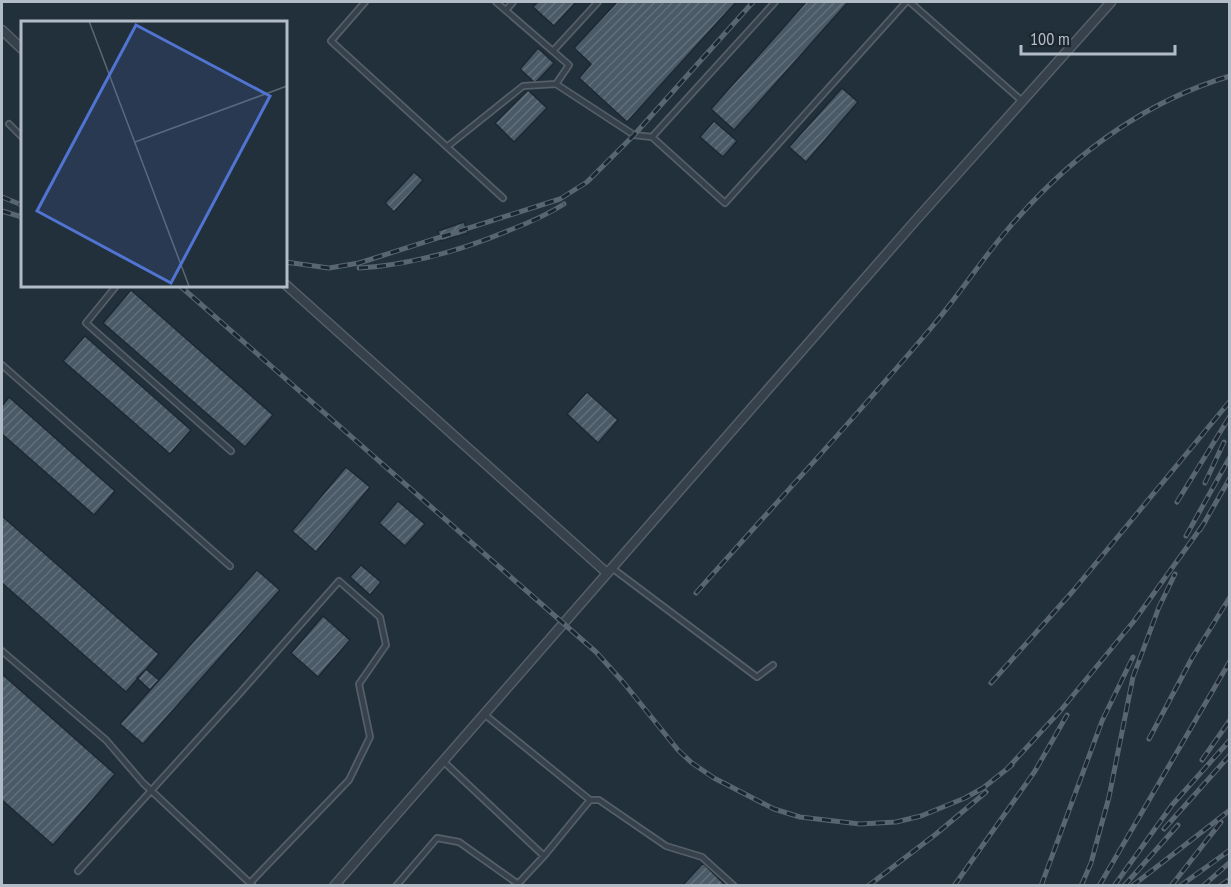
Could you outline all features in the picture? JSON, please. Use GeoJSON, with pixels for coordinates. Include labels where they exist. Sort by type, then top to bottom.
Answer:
{"type":"FeatureCollection","features":[{"type":"Feature","properties":{"kind":"street"},"geometry":{"type":"LineString","coordinates":[[334,885],[1111,2]]}},
{"type":"Feature","properties":{"kind":"street"},"geometry":{"type":"LineString","coordinates":[[2,30],[21,48]]}},
{"type":"Feature","properties":{"kind":"street"},"geometry":{"type":"LineString","coordinates":[[286,285],[610,570]]}},
{"type":"Feature","properties":{"kind":"lane"},"geometry":{"type":"LineString","coordinates":[[365,2],[331,41],[503,198]]}},
{"type":"Feature","properties":{"kind":"lane"},"geometry":{"type":"LineString","coordinates":[[496,2],[569,65],[556,84]]}},
{"type":"Feature","properties":{"kind":"lane"},"geometry":{"type":"LineString","coordinates":[[506,10],[513,2]]}},
{"type":"Feature","properties":{"kind":"lane"},"geometry":{"type":"LineString","coordinates":[[553,51],[598,2]]}},
{"type":"Feature","properties":{"kind":"lane"},"geometry":{"type":"LineString","coordinates":[[652,137],[775,2]]}},
{"type":"Feature","properties":{"kind":"lane"},"geometry":{"type":"LineString","coordinates":[[448,146],[523,86],[556,84],[634,135],[652,137],[725,203],[908,2],[1022,102]]}},
{"type":"Feature","properties":{"kind":"lane"},"geometry":{"type":"LineString","coordinates":[[9,124],[21,136]]}},
{"type":"Feature","properties":{"kind":"lane"},"geometry":{"type":"LineString","coordinates":[[116,286],[86,323],[231,451]]}},
{"type":"Feature","properties":{"kind":"lane"},"geometry":{"type":"LineString","coordinates":[[2,365],[230,566]]}},
{"type":"Feature","properties":{"kind":"lane"},"geometry":{"type":"LineString","coordinates":[[610,570],[757,676],[773,665]]}},
{"type":"Feature","properties":{"kind":"lane"},"geometry":{"type":"LineString","coordinates":[[2,651],[106,740],[151,791],[252,884],[349,780],[370,737],[359,684],[386,645],[380,617],[339,581],[151,791],[78,871]]}},
{"type":"Feature","properties":{"kind":"lane"},"geometry":{"type":"LineString","coordinates":[[484,714],[590,800],[599,800],[666,846],[702,857],[734,885]]}},
{"type":"Feature","properties":{"kind":"lane"},"geometry":{"type":"LineString","coordinates":[[443,761],[544,856]]}},
{"type":"Feature","properties":{"kind":"lane"},"geometry":{"type":"LineString","coordinates":[[396,885],[437,838],[459,842],[519,885],[590,800]]}},
{"type":"Feature","properties":{"kind":"building"},"geometry":{"type":"Polygon","coordinates":[[[538,2],[576,2],[554,26],[533,7],[538,2]]]}},
{"type":"Feature","properties":{"kind":"building"},"geometry":{"type":"Polygon","coordinates":[[[617,2],[736,2],[627,122],[579,78],[591,64],[574,48],[617,2]]]}},
{"type":"Feature","properties":{"kind":"building"},"geometry":{"type":"Polygon","coordinates":[[[806,2],[848,2],[734,130],[711,109],[806,2]]]}},
{"type":"Feature","properties":{"kind":"building"},"geometry":{"type":"Polygon","coordinates":[[[538,48],[554,63],[535,83],[520,69],[538,48]]]}},
{"type":"Feature","properties":{"kind":"building"},"geometry":{"type":"Polygon","coordinates":[[[842,88],[858,102],[806,162],[789,147],[842,88]]]}},
{"type":"Feature","properties":{"kind":"building"},"geometry":{"type":"Polygon","coordinates":[[[528,90],[547,108],[514,142],[495,123],[528,90]]]}},
{"type":"Feature","properties":{"kind":"building"},"geometry":{"type":"Polygon","coordinates":[[[714,121],[737,141],[723,157],[700,137],[714,121]]]}},
{"type":"Feature","properties":{"kind":"building"},"geometry":{"type":"Polygon","coordinates":[[[414,172],[423,180],[394,212],[385,203],[414,172]]]}},
{"type":"Feature","properties":{"kind":"building"},"geometry":{"type":"Polygon","coordinates":[[[464,222],[468,233],[441,241],[438,231],[464,222]]]}},
{"type":"Feature","properties":{"kind":"building"},"geometry":{"type":"Polygon","coordinates":[[[131,290],[273,415],[245,447],[103,323],[131,290]]]}},
{"type":"Feature","properties":{"kind":"building"},"geometry":{"type":"Polygon","coordinates":[[[85,336],[191,430],[170,454],[63,361],[85,336]]]}},
{"type":"Feature","properties":{"kind":"building"},"geometry":{"type":"Polygon","coordinates":[[[587,392],[618,420],[598,443],[567,414],[587,392]]]}},
{"type":"Feature","properties":{"kind":"building"},"geometry":{"type":"Polygon","coordinates":[[[9,397],[115,491],[94,515],[2,434],[2,406],[9,397]]]}},
{"type":"Feature","properties":{"kind":"building"},"geometry":{"type":"Polygon","coordinates":[[[346,467],[370,487],[316,552],[292,531],[346,467]]]}},
{"type":"Feature","properties":{"kind":"building"},"geometry":{"type":"Polygon","coordinates":[[[398,501],[425,524],[405,546],[379,523],[398,501]]]}},
{"type":"Feature","properties":{"kind":"building"},"geometry":{"type":"Polygon","coordinates":[[[2,516],[159,654],[126,692],[2,583],[2,516]]]}},
{"type":"Feature","properties":{"kind":"building"},"geometry":{"type":"Polygon","coordinates":[[[361,565],[381,582],[370,595],[350,577],[361,565]]]}},
{"type":"Feature","properties":{"kind":"building"},"geometry":{"type":"Polygon","coordinates":[[[257,570],[280,590],[143,744],[120,724],[257,570]]]}},
{"type":"Feature","properties":{"kind":"building"},"geometry":{"type":"Polygon","coordinates":[[[323,616],[350,640],[318,677],[291,653],[323,616]]]}},
{"type":"Feature","properties":{"kind":"building"},"geometry":{"type":"Polygon","coordinates":[[[146,669],[159,680],[150,690],[137,678],[146,669]]]}},
{"type":"Feature","properties":{"kind":"building"},"geometry":{"type":"Polygon","coordinates":[[[2,674],[115,774],[53,845],[2,800],[2,674]]]}},
{"type":"Feature","properties":{"kind":"building"},"geometry":{"type":"Polygon","coordinates":[[[703,863],[726,886],[682,886],[703,863]]]}},
{"type":"Feature","properties":{"kind":"railway"},"geometry":{"type":"LineString","coordinates":[[286,262],[329,268],[359,263],[560,199],[587,182],[634,135],[753,2]]}},
{"type":"Feature","properties":{"kind":"railway"},"geometry":{"type":"LineString","coordinates":[[696,593],[902,362],[1003,235],[1051,184],[1077,160],[1134,119],[1165,102],[1230,76]]}},
{"type":"Feature","properties":{"kind":"railway"},"geometry":{"type":"LineString","coordinates":[[2,197],[21,205]]}},
{"type":"Feature","properties":{"kind":"railway"},"geometry":{"type":"LineString","coordinates":[[359,268],[398,264],[455,250],[524,225],[564,204]]}},
{"type":"Feature","properties":{"kind":"railway"},"geometry":{"type":"LineString","coordinates":[[2,211],[21,217]]}},
{"type":"Feature","properties":{"kind":"railway"},"geometry":{"type":"LineString","coordinates":[[180,286],[596,652],[678,750],[714,778],[774,809],[800,817],[860,824],[896,822],[921,816],[983,788],[1012,765]]}},
{"type":"Feature","properties":{"kind":"railway"},"geometry":{"type":"LineString","coordinates":[[991,683],[1073,591],[1230,401]]}},
{"type":"Feature","properties":{"kind":"railway"},"geometry":{"type":"LineString","coordinates":[[1177,502],[1230,416]]}},
{"type":"Feature","properties":{"kind":"railway"},"geometry":{"type":"LineString","coordinates":[[1205,483],[1224,442]]}},
{"type":"Feature","properties":{"kind":"railway"},"geometry":{"type":"LineString","coordinates":[[1186,536],[1230,457]]}},
{"type":"Feature","properties":{"kind":"railway"},"geometry":{"type":"LineString","coordinates":[[1200,530],[1230,478]]}},
{"type":"Feature","properties":{"kind":"railway"},"geometry":{"type":"LineString","coordinates":[[1006,770],[1061,710],[1134,621],[1205,522]]}},
{"type":"Feature","properties":{"kind":"railway"},"geometry":{"type":"LineString","coordinates":[[1081,886],[1091,863],[1109,797],[1133,677],[1159,607],[1175,574]]}},
{"type":"Feature","properties":{"kind":"railway"},"geometry":{"type":"LineString","coordinates":[[1149,739],[1192,658],[1230,597]]}},
{"type":"Feature","properties":{"kind":"railway"},"geometry":{"type":"LineString","coordinates":[[1041,886],[1102,721],[1133,657]]}},
{"type":"Feature","properties":{"kind":"railway"},"geometry":{"type":"LineString","coordinates":[[1099,886],[1230,661]]}},
{"type":"Feature","properties":{"kind":"railway"},"geometry":{"type":"LineString","coordinates":[[954,886],[1035,771],[1067,715]]}},
{"type":"Feature","properties":{"kind":"railway"},"geometry":{"type":"LineString","coordinates":[[1202,760],[1230,720]]}},
{"type":"Feature","properties":{"kind":"railway"},"geometry":{"type":"LineString","coordinates":[[1114,886],[1172,805],[1230,740]]}},
{"type":"Feature","properties":{"kind":"railway"},"geometry":{"type":"LineString","coordinates":[[1164,829],[1230,755]]}},
{"type":"Feature","properties":{"kind":"railway"},"geometry":{"type":"LineString","coordinates":[[868,886],[986,792]]}},
{"type":"Feature","properties":{"kind":"railway"},"geometry":{"type":"LineString","coordinates":[[1132,886],[1230,810]]}},
{"type":"Feature","properties":{"kind":"railway"},"geometry":{"type":"LineString","coordinates":[[1171,886],[1221,822]]}},
{"type":"Feature","properties":{"kind":"railway"},"geometry":{"type":"LineString","coordinates":[[1124,886],[1178,825]]}},
{"type":"Feature","properties":{"kind":"railway"},"geometry":{"type":"LineString","coordinates":[[1180,886],[1230,850]]}},
{"type":"Feature","properties":{"kind":"railway"},"geometry":{"type":"LineString","coordinates":[[1203,886],[1230,862]]}},
{"type":"Feature","properties":{"kind":"railway"},"geometry":{"type":"LineString","coordinates":[[1220,886],[1230,879]]}}]}
